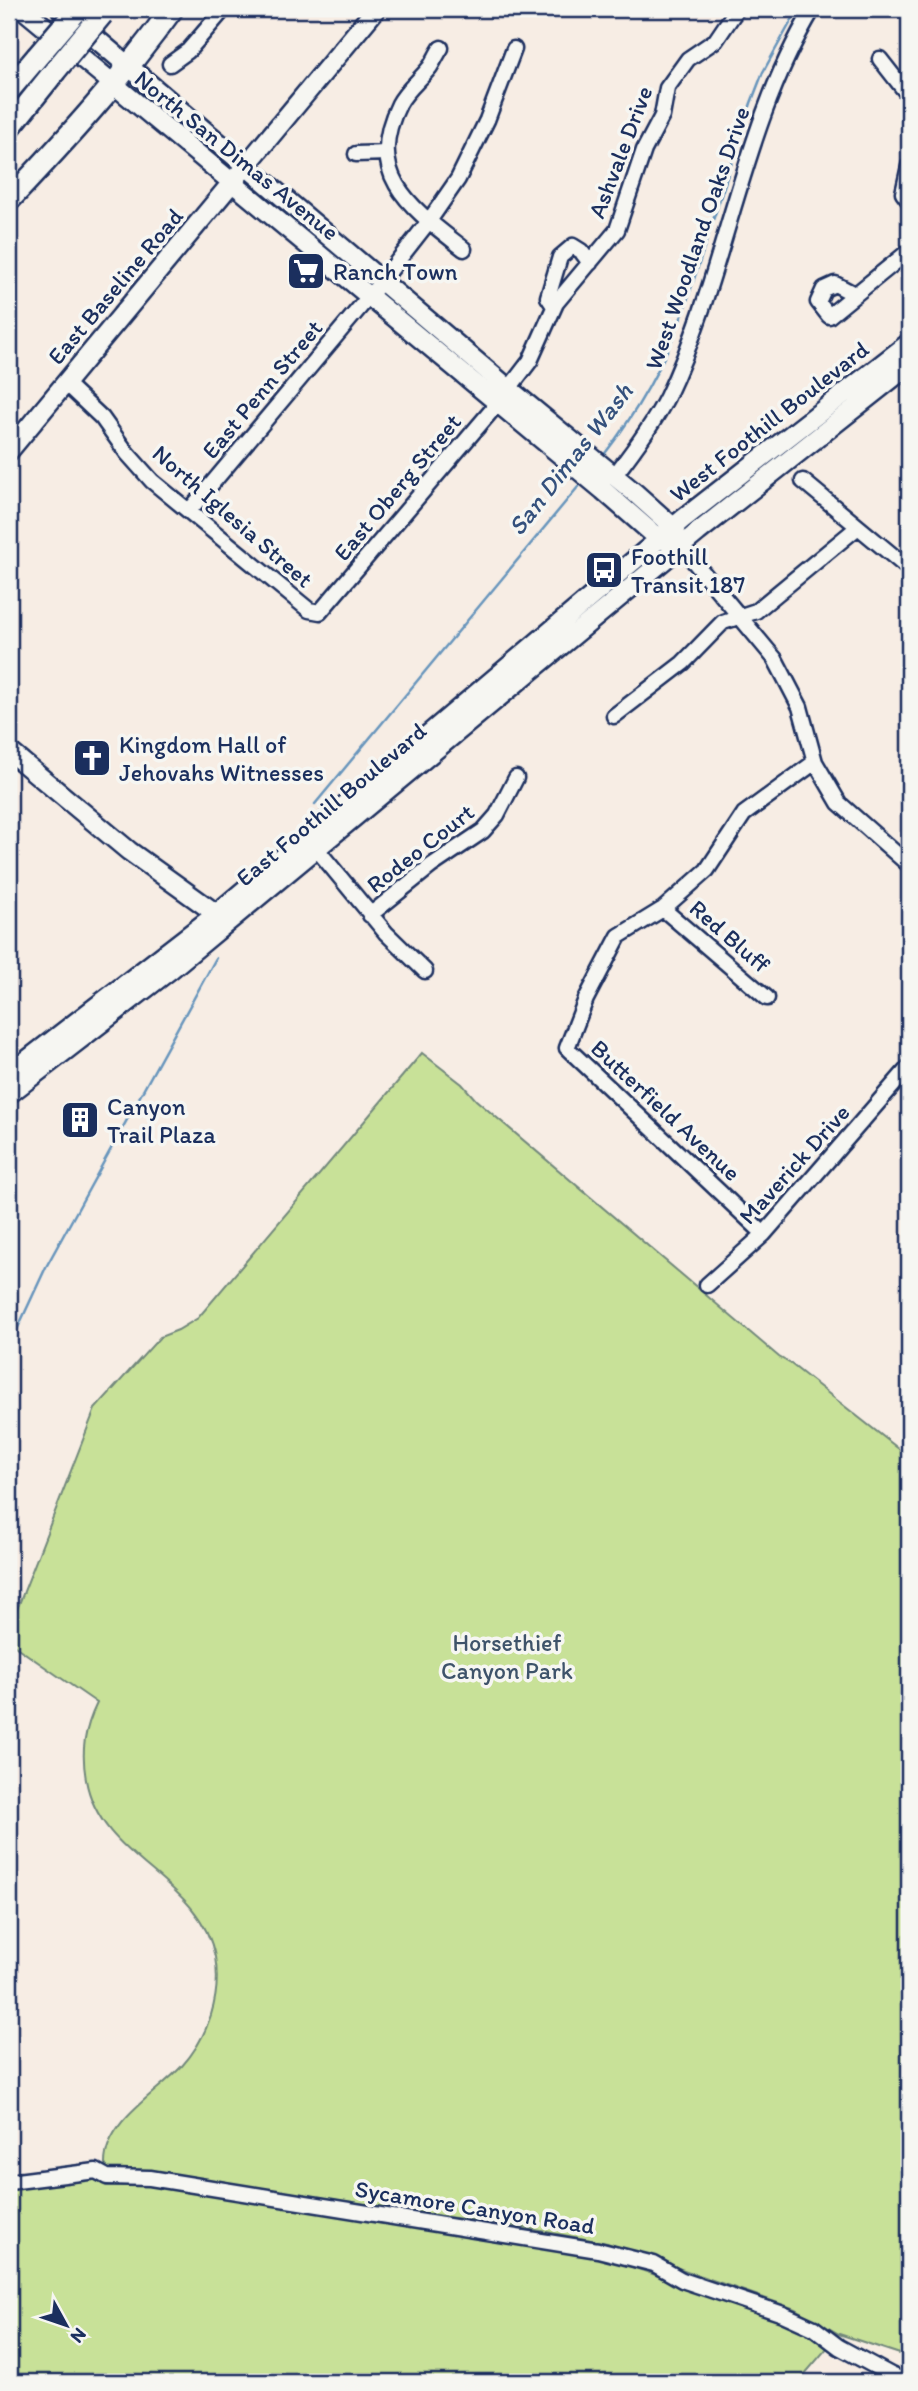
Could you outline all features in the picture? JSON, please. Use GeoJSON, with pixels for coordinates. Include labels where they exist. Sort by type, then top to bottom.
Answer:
{"type":"FeatureCollection","features":[{"type":"Feature","properties":{"kind":"highway"},"geometry":{"type":"LineString","coordinates":[[9,90],[62,9]]}},
{"type":"Feature","properties":{"kind":"highway"},"geometry":{"type":"LineString","coordinates":[[9,73],[78,9]]}},
{"type":"Feature","properties":{"kind":"highway"},"geometry":{"type":"LineString","coordinates":[[9,200],[114,85],[172,9]]}},
{"type":"Feature","properties":{"kind":"highway"},"geometry":{"type":"LineString","coordinates":[[9,128],[104,12]]}},
{"type":"Feature","properties":{"kind":"main road","name":"North San Dimas Avenue"},"geometry":{"type":"LineString","coordinates":[[23,9],[369,296],[503,396],[597,471],[681,546]]}},
{"type":"Feature","properties":{"kind":"main road","name":"North San Dimas Avenue"},"geometry":{"type":"LineString","coordinates":[[62,9],[382,281],[503,396]]}},
{"type":"Feature","properties":{"kind":"main road","name":"East Baseline Road"},"geometry":{"type":"LineString","coordinates":[[9,451],[376,9]]}},
{"type":"Feature","properties":{"kind":"main road","name":"West Foothill Boulevard"},"geometry":{"type":"LineString","coordinates":[[666,533],[909,343]]}},
{"type":"Feature","properties":{"kind":"main road","name":"West Foothill Boulevard"},"geometry":{"type":"LineString","coordinates":[[681,546],[909,365]]}},
{"type":"Feature","properties":{"kind":"main road","name":"East Foothill Boulevard"},"geometry":{"type":"LineString","coordinates":[[312,844],[666,533]]}},
{"type":"Feature","properties":{"kind":"main road","name":"East Foothill Boulevard"},"geometry":{"type":"LineString","coordinates":[[9,1094],[106,1021],[222,918],[681,546]]}},
{"type":"Feature","properties":{"kind":"main road"},"geometry":{"type":"LineString","coordinates":[[9,751],[129,851],[222,918]]}},
{"type":"Feature","properties":{"kind":"main road","name":"East Foothill Boulevard"},"geometry":{"type":"LineString","coordinates":[[9,1073],[222,918]]}},
{"type":"Feature","properties":{"kind":"street"},"geometry":{"type":"LineString","coordinates":[[170,64],[188,51],[224,9]]}},
{"type":"Feature","properties":{"kind":"street","name":"Ashvale Drive"},"geometry":{"type":"LineString","coordinates":[[503,396],[530,361],[554,306],[617,230],[644,150],[662,116],[667,88],[688,59],[716,40],[737,9]]}},
{"type":"Feature","properties":{"kind":"street","name":"West Woodland Oaks Drive"},"geometry":{"type":"LineString","coordinates":[[597,471],[666,398],[702,307],[763,111],[813,9]]}},
{"type":"Feature","properties":{"kind":"street"},"geometry":{"type":"LineString","coordinates":[[440,48],[430,66],[400,102],[389,129],[387,153],[393,182],[404,198],[464,249]]}},
{"type":"Feature","properties":{"kind":"street","name":"East Penn Street"},"geometry":{"type":"LineString","coordinates":[[188,511],[382,281],[458,180],[487,120],[514,49]]}},
{"type":"Feature","properties":{"kind":"street"},"geometry":{"type":"LineString","coordinates":[[880,59],[909,96]]}},
{"type":"Feature","properties":{"kind":"street"},"geometry":{"type":"LineString","coordinates":[[356,155],[387,153]]}},
{"type":"Feature","properties":{"kind":"street"},"geometry":{"type":"LineString","coordinates":[[909,166],[903,193],[909,201]]}},
{"type":"Feature","properties":{"kind":"street"},"geometry":{"type":"LineString","coordinates":[[554,306],[548,297],[559,257],[573,246],[590,263]]}},
{"type":"Feature","properties":{"kind":"street"},"geometry":{"type":"LineString","coordinates":[[854,294],[909,251]]}},
{"type":"Feature","properties":{"kind":"street","name":"North Iglesia Street"},"geometry":{"type":"LineString","coordinates":[[66,384],[102,418],[127,453],[152,481],[309,610],[320,612]]}},
{"type":"Feature","properties":{"kind":"street","name":"East Oberg Street"},"geometry":{"type":"LineString","coordinates":[[320,612],[503,396]]}},
{"type":"Feature","properties":{"kind":"street"},"geometry":{"type":"LineString","coordinates":[[803,481],[909,569]]}},
{"type":"Feature","properties":{"kind":"street"},"geometry":{"type":"LineString","coordinates":[[614,716],[683,663],[723,622],[756,611],[858,527]]}},
{"type":"Feature","properties":{"kind":"street"},"geometry":{"type":"LineString","coordinates":[[681,546],[775,659],[800,707],[816,762],[839,803],[909,864]]}},
{"type":"Feature","properties":{"kind":"street"},"geometry":{"type":"LineString","coordinates":[[663,909],[707,870],[744,814],[816,762]]}},
{"type":"Feature","properties":{"kind":"street","name":"Rodeo Court"},"geometry":{"type":"LineString","coordinates":[[370,915],[431,866],[483,831],[498,815],[516,778]]}},
{"type":"Feature","properties":{"kind":"street"},"geometry":{"type":"LineString","coordinates":[[312,844],[370,915],[425,971]]}},
{"type":"Feature","properties":{"kind":"street","name":"Red Bluff"},"geometry":{"type":"LineString","coordinates":[[663,909],[766,998]]}},
{"type":"Feature","properties":{"kind":"street","name":"Butterfield Avenue"},"geometry":{"type":"LineString","coordinates":[[663,909],[619,936],[586,999],[567,1048],[764,1234]]}},
{"type":"Feature","properties":{"kind":"street","name":"Maverick Drive"},"geometry":{"type":"LineString","coordinates":[[708,1285],[764,1234],[909,1067]]}},
{"type":"Feature","properties":{"kind":"street","name":"Sycamore Canyon Road"},"geometry":{"type":"LineString","coordinates":[[9,2182],[96,2171],[107,2178],[150,2178],[598,2250],[654,2264],[682,2280],[783,2314],[814,2328],[839,2347],[880,2370],[909,2382]]}},
{"type":"Feature","properties":{"kind":"green space","name":"Horsethief Canyon Park"},"geometry":{"type":"Polygon","coordinates":[[[422,1053],[462,1084],[476,1100],[779,1357],[909,1457],[909,2357],[839,2334],[795,2309],[607,2243],[492,2222],[147,2170],[108,2170],[105,2164],[113,2134],[134,2109],[182,2066],[206,2029],[216,1986],[215,1957],[206,1930],[191,1907],[172,1887],[129,1851],[110,1831],[95,1808],[86,1780],[84,1750],[86,1732],[97,1703],[9,1642],[9,1630],[95,1409],[160,1337],[198,1318],[422,1053]]]}},
{"type":"Feature","properties":{"kind":"green space"},"geometry":{"type":"Polygon","coordinates":[[[91,2178],[106,2186],[148,2185],[600,2257],[774,2319],[828,2347],[798,2382],[9,2382],[9,2189],[91,2178]]]}},
{"type":"Feature","properties":{"kind":"waterway","name":"San Dimas Wash"},"geometry":{"type":"LineString","coordinates":[[603,456],[638,405],[675,333],[751,103],[763,72],[798,9]]}},
{"type":"Feature","properties":{"kind":"waterway","name":"San Dimas Wash"},"geometry":{"type":"LineString","coordinates":[[315,804],[583,481]]}},
{"type":"Feature","properties":{"kind":"waterway","name":"San Dimas Wash"},"geometry":{"type":"LineString","coordinates":[[9,1347],[46,1267],[216,958]]}},
{"type":"Feature","properties":{"kind":"place","name":"Ranch Town"},"geometry":{"type":"Point","coordinates":[306,271]}},
{"type":"Feature","properties":{"kind":"place","name":"Foothill Transit 187"},"geometry":{"type":"Point","coordinates":[604,570]}},
{"type":"Feature","properties":{"kind":"place","name":"Kingdom Hall of Jehovahs Witnesses"},"geometry":{"type":"Point","coordinates":[92,758]}},
{"type":"Feature","properties":{"kind":"place","name":"Canyon Trail Plaza"},"geometry":{"type":"Point","coordinates":[80,1120]}}]}
